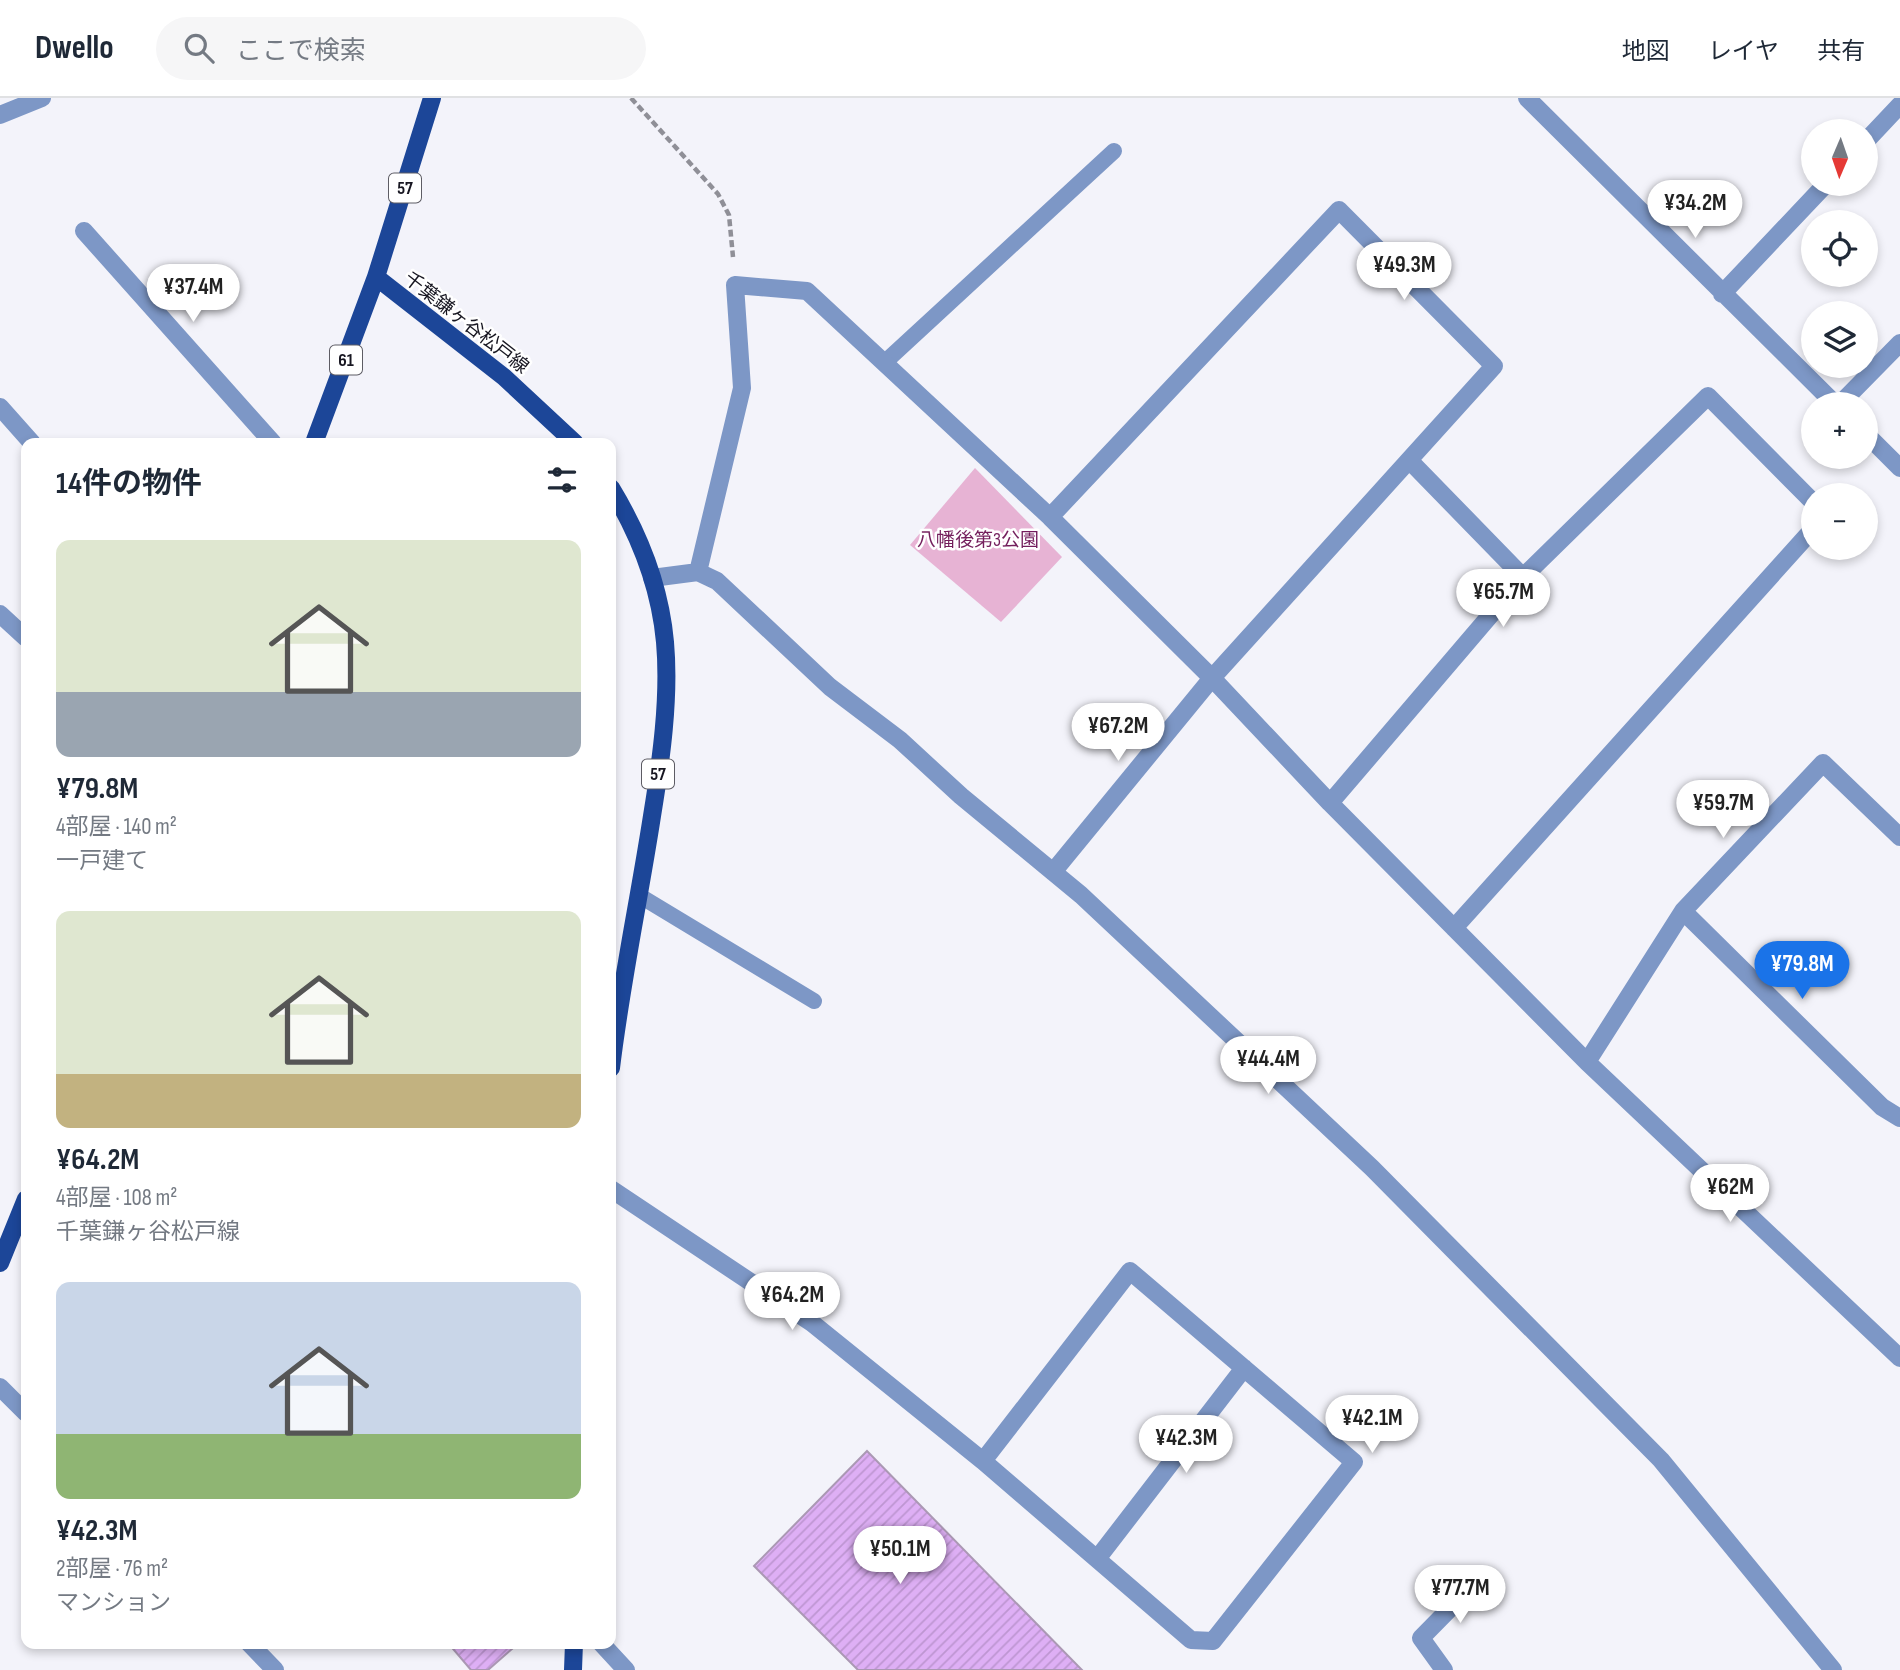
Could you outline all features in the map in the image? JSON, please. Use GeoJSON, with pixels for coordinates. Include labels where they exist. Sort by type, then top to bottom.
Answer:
{"type":"FeatureCollection","features":[{"type":"Feature","properties":{"kind":"main road","name":"千葉鎌ヶ谷松戸線"},"geometry":{"type":"LineString","coordinates":[[432,98],[376,277],[505,377],[570,438]]}},
{"type":"Feature","properties":{"kind":"main road","name":"61"},"geometry":{"type":"LineString","coordinates":[[316,438],[376,277]]}},
{"type":"Feature","properties":{"kind":"main road","name":"57"},"geometry":{"type":"LineString","coordinates":[[616,496],[632,522],[652,578],[665,642],[664,718],[657,784],[616,1038]]}},
{"type":"Feature","properties":{"kind":"main road"},"geometry":{"type":"LineString","coordinates":[[0,1262],[21,1211]]}},
{"type":"Feature","properties":{"kind":"main road"},"geometry":{"type":"LineString","coordinates":[[573,1670],[574,1649]]}},
{"type":"Feature","properties":{"kind":"street"},"geometry":{"type":"LineString","coordinates":[[0,115],[42,98]]}},
{"type":"Feature","properties":{"kind":"street"},"geometry":{"type":"LineString","coordinates":[[1530,99],[1722,294],[1825,392]]}},
{"type":"Feature","properties":{"kind":"street"},"geometry":{"type":"LineString","coordinates":[[1878,128],[1900,105]]}},
{"type":"Feature","properties":{"kind":"street"},"geometry":{"type":"LineString","coordinates":[[1722,294],[1815,196]]}},
{"type":"Feature","properties":{"kind":"street"},"geometry":{"type":"LineString","coordinates":[[1050,517],[1339,210],[1494,366],[1212,678],[1053,872]]}},
{"type":"Feature","properties":{"kind":"street"},"geometry":{"type":"LineString","coordinates":[[84,231],[269,438]]}},
{"type":"Feature","properties":{"kind":"street"},"geometry":{"type":"LineString","coordinates":[[698,572],[742,388],[735,285],[807,290],[1050,517],[1212,678],[1330,803],[1587,1062],[1900,1359]]}},
{"type":"Feature","properties":{"kind":"street"},"geometry":{"type":"LineString","coordinates":[[1850,392],[1900,343]]}},
{"type":"Feature","properties":{"kind":"street"},"geometry":{"type":"LineString","coordinates":[[1330,803],[1523,577],[1708,396],[1801,490]]}},
{"type":"Feature","properties":{"kind":"street"},"geometry":{"type":"LineString","coordinates":[[0,407],[28,438]]}},
{"type":"Feature","properties":{"kind":"street"},"geometry":{"type":"LineString","coordinates":[[1878,446],[1900,468]]}},
{"type":"Feature","properties":{"kind":"street"},"geometry":{"type":"LineString","coordinates":[[1409,460],[1523,577]]}},
{"type":"Feature","properties":{"kind":"street"},"geometry":{"type":"LineString","coordinates":[[1454,928],[1801,542]]}},
{"type":"Feature","properties":{"kind":"street"},"geometry":{"type":"LineString","coordinates":[[652,578],[698,572],[717,581],[830,687],[900,740],[961,796],[1081,895],[1372,1168],[1661,1460],[1833,1670]]}},
{"type":"Feature","properties":{"kind":"street"},"geometry":{"type":"LineString","coordinates":[[0,614],[21,633]]}},
{"type":"Feature","properties":{"kind":"street"},"geometry":{"type":"LineString","coordinates":[[1587,1062],[1683,911],[1823,763],[1900,837]]}},
{"type":"Feature","properties":{"kind":"street"},"geometry":{"type":"LineString","coordinates":[[1683,911],[1882,1107],[1900,1118]]}},
{"type":"Feature","properties":{"kind":"street"},"geometry":{"type":"LineString","coordinates":[[616,1192],[813,1323],[984,1461],[1191,1640],[1213,1641],[1354,1462],[1130,1271],[984,1461]]}},
{"type":"Feature","properties":{"kind":"street"},"geometry":{"type":"LineString","coordinates":[[1097,1559],[1244,1368]]}},
{"type":"Feature","properties":{"kind":"street"},"geometry":{"type":"LineString","coordinates":[[0,1387],[21,1408]]}},
{"type":"Feature","properties":{"kind":"street"},"geometry":{"type":"LineString","coordinates":[[1444,1670],[1421,1638],[1477,1581]]}},
{"type":"Feature","properties":{"kind":"street"},"geometry":{"type":"LineString","coordinates":[[255,1649],[275,1670]]}},
{"type":"Feature","properties":{"kind":"street"},"geometry":{"type":"LineString","coordinates":[[607,1649],[626,1670]]}},
{"type":"Feature","properties":{"kind":"lane"},"geometry":{"type":"LineString","coordinates":[[884,363],[1114,150]]}},
{"type":"Feature","properties":{"kind":"lane"},"geometry":{"type":"LineString","coordinates":[[640,896],[814,1001]]}},
{"type":"Feature","properties":{"kind":"path"},"geometry":{"type":"LineString","coordinates":[[631,98],[718,194],[729,215],[735,285]]}},
{"type":"Feature","properties":{"kind":"green space","name":"八幡後第3公園"},"geometry":{"type":"Polygon","coordinates":[[[975,468],[1062,557],[1001,622],[910,545],[975,468]]]}},
{"type":"Feature","properties":{"kind":"building"},"geometry":{"type":"Polygon","coordinates":[[[867,1451],[1082,1670],[858,1670],[754,1566],[867,1451]]]}},
{"type":"Feature","properties":{"kind":"building"},"geometry":{"type":"Polygon","coordinates":[[[453,1649],[512,1649],[488,1670],[471,1670],[453,1649]]]}}]}
